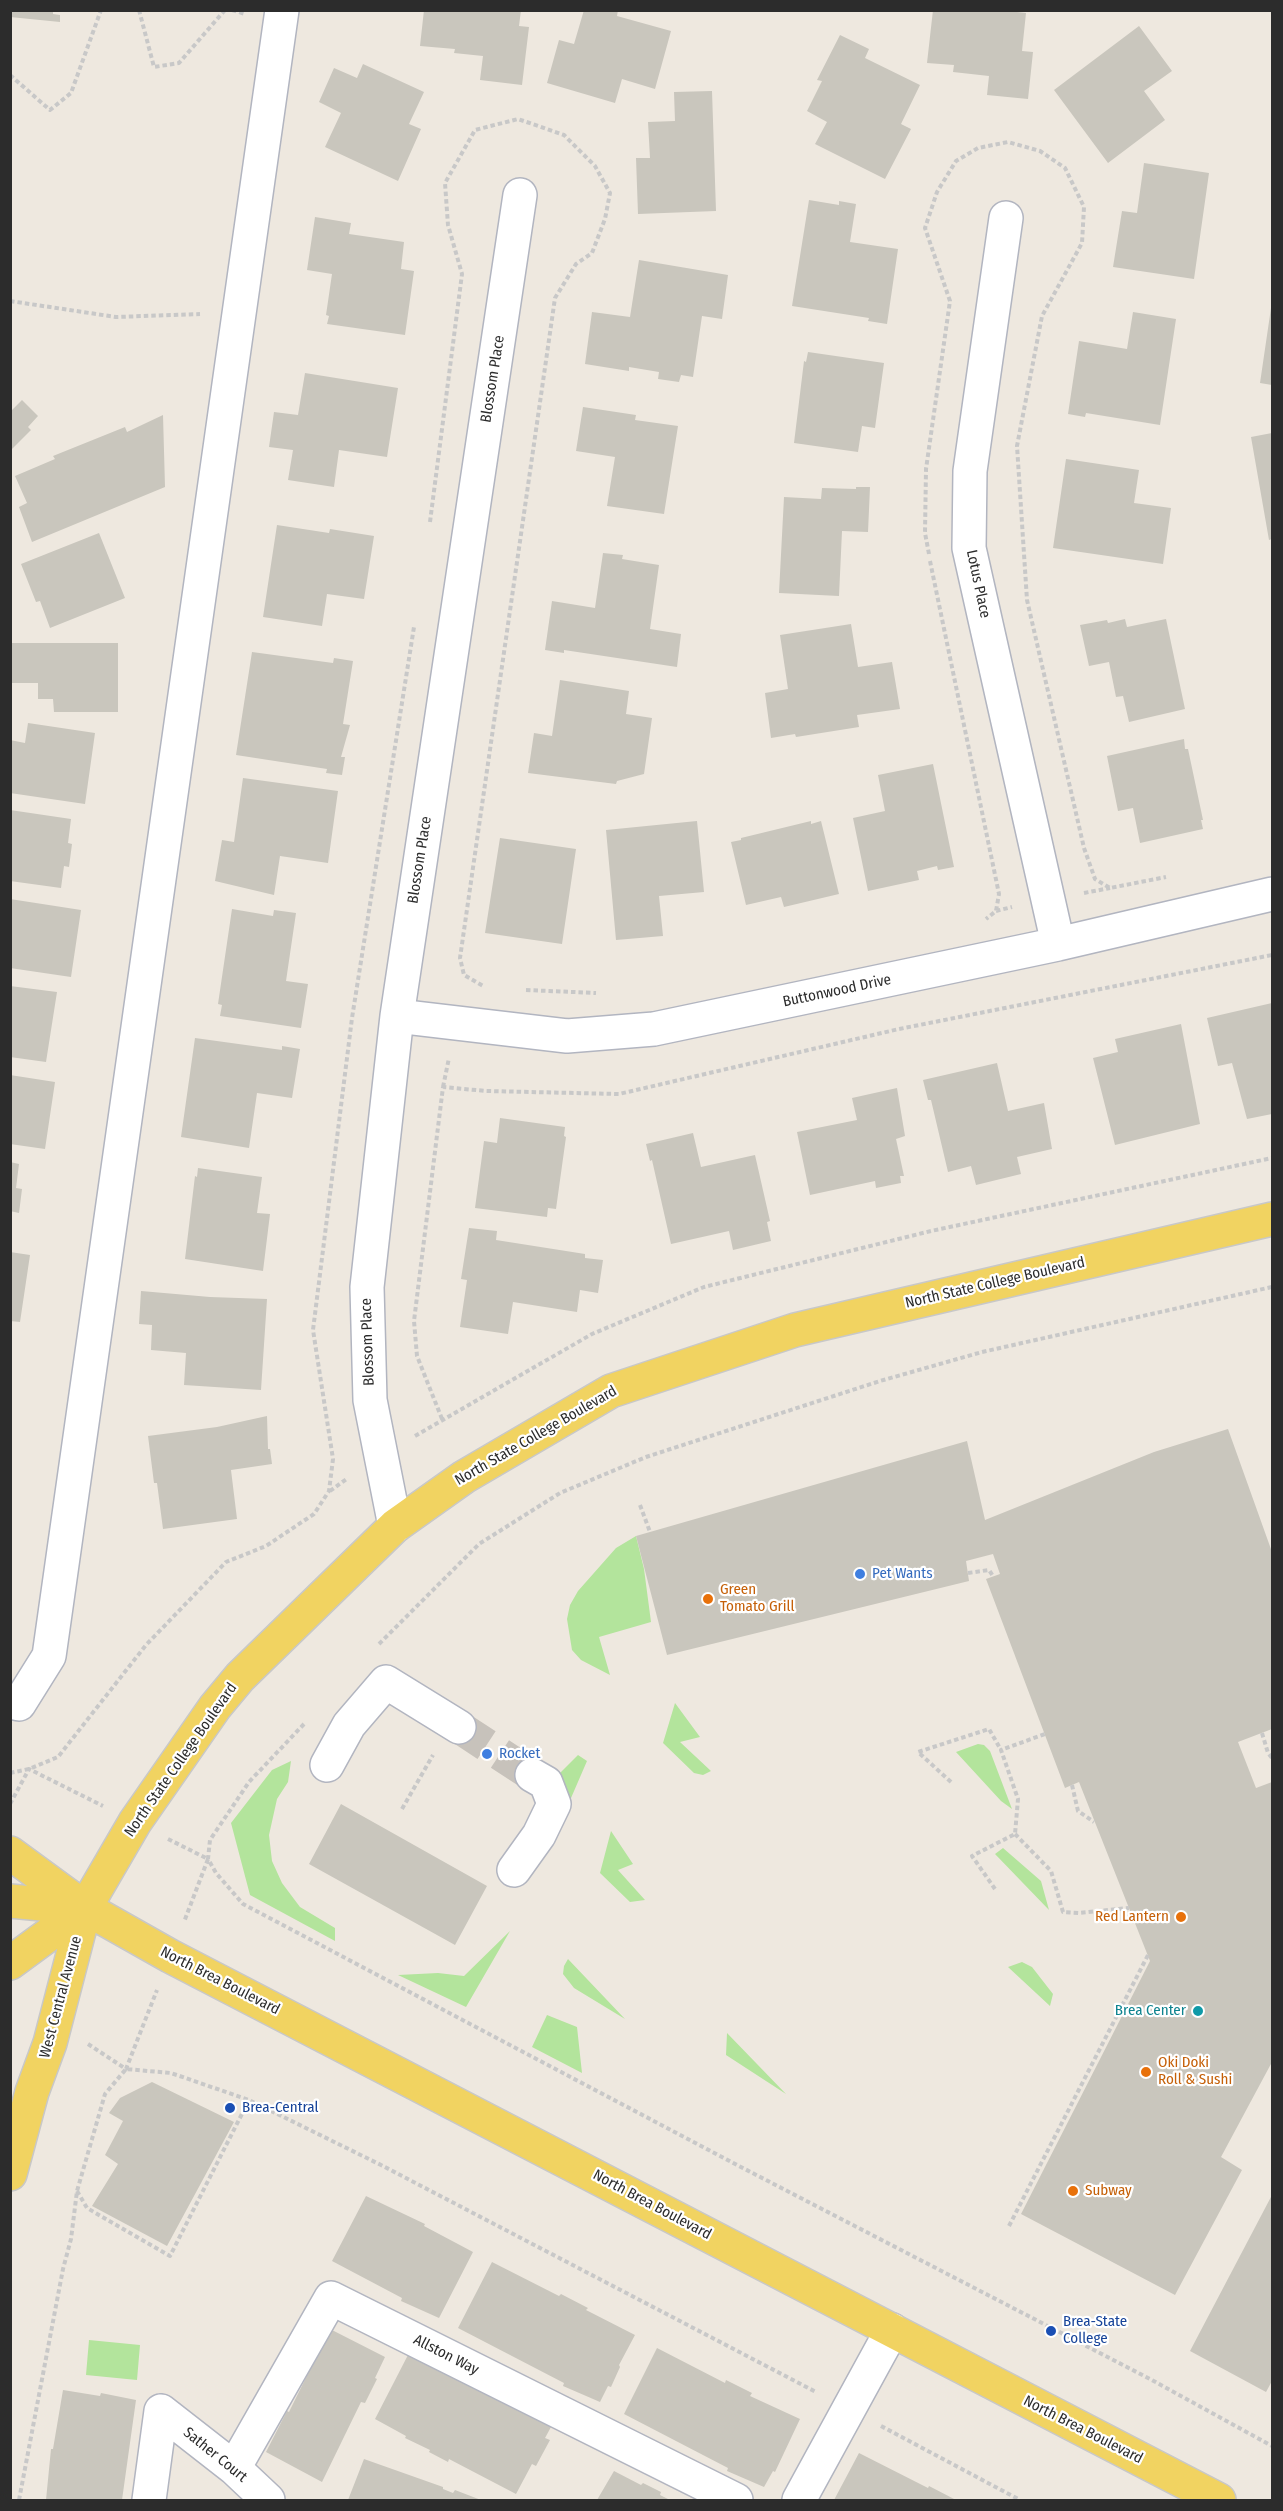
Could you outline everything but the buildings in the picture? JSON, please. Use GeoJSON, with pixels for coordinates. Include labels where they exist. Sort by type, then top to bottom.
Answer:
{"type":"FeatureCollection","features":[{"type":"Feature","properties":{"kind":"main road","name":"North State College Boulevard"},"geometry":{"type":"LineString","coordinates":[[85,1908],[135,1822],[214,1707],[279,1637],[395,1526],[464,1477],[611,1390],[795,1330],[1272,1219]]}},
{"type":"Feature","properties":{"kind":"main road","name":"North Brea Boulevard"},"geometry":{"type":"LineString","coordinates":[[10,1853],[85,1908],[170,1956],[1219,2500]]}},
{"type":"Feature","properties":{"kind":"main road","name":"North Brea Boulevard"},"geometry":{"type":"LineString","coordinates":[[10,1901],[85,1908]]}},
{"type":"Feature","properties":{"kind":"main road","name":"West Central Avenue"},"geometry":{"type":"LineString","coordinates":[[10,1963],[85,1908]]}},
{"type":"Feature","properties":{"kind":"main road","name":"West Central Avenue"},"geometry":{"type":"LineString","coordinates":[[10,2174],[32,2092],[50,2043],[85,1908]]}},
{"type":"Feature","properties":{"kind":"street"},"geometry":{"type":"LineString","coordinates":[[10,1702],[19,1704],[49,1656],[282,10]]}},
{"type":"Feature","properties":{"kind":"street","name":"Blossom Place"},"geometry":{"type":"LineString","coordinates":[[395,1526],[370,1400],[367,1287],[397,1016],[520,195]]}},
{"type":"Feature","properties":{"kind":"street","name":"Lotus Place"},"geometry":{"type":"LineString","coordinates":[[1006,218],[970,471],[969,548],[1058,944]]}},
{"type":"Feature","properties":{"kind":"street","name":"Buttonwood Drive"},"geometry":{"type":"LineString","coordinates":[[397,1016],[567,1036],[654,1029],[1058,944],[1272,894]]}},
{"type":"Feature","properties":{"kind":"street"},"geometry":{"type":"LineString","coordinates":[[327,1765],[349,1725],[386,1682],[459,1727]]}},
{"type":"Feature","properties":{"kind":"street"},"geometry":{"type":"LineString","coordinates":[[514,1870],[538,1835],[554,1804],[546,1783],[532,1774]]}},
{"type":"Feature","properties":{"kind":"street","name":"Allston Way"},"geometry":{"type":"LineString","coordinates":[[234,2468],[331,2298],[716,2496]]}},
{"type":"Feature","properties":{"kind":"street"},"geometry":{"type":"LineString","coordinates":[[800,2500],[892,2330]]}},
{"type":"Feature","properties":{"kind":"street","name":"Sather Court"},"geometry":{"type":"LineString","coordinates":[[149,2500],[161,2411],[234,2468],[268,2500]]}},
{"type":"Feature","properties":{"kind":"path"},"geometry":{"type":"LineString","coordinates":[[10,75],[50,110],[71,93],[101,10]]}},
{"type":"Feature","properties":{"kind":"path"},"geometry":{"type":"LineString","coordinates":[[139,10],[154,67],[179,63],[225,10]]}},
{"type":"Feature","properties":{"kind":"path"},"geometry":{"type":"LineString","coordinates":[[429,528],[462,274],[448,225],[445,183],[476,130],[518,119],[564,135],[595,166],[610,193],[605,219],[592,253],[576,264],[555,297],[460,958],[464,975],[480,986],[490,987]]}},
{"type":"Feature","properties":{"kind":"path"},"geometry":{"type":"LineString","coordinates":[[982,922],[996,911],[999,894],[925,533],[926,469],[950,301],[926,228],[937,192],[956,161],[978,148],[1008,142],[1040,152],[1065,168],[1084,207],[1082,243],[1042,316],[1017,447],[1027,600],[1084,848],[1095,879],[1110,888],[1174,875]]}},
{"type":"Feature","properties":{"kind":"path"},"geometry":{"type":"LineString","coordinates":[[10,301],[116,317],[191,313],[239,317]]}},
{"type":"Feature","properties":{"kind":"path"},"geometry":{"type":"LineString","coordinates":[[10,1773],[29,1769],[57,1757],[146,1645],[226,1562],[266,1546],[314,1514],[329,1491],[333,1459],[313,1330],[352,1018],[415,621]]}},
{"type":"Feature","properties":{"kind":"path"},"geometry":{"type":"LineString","coordinates":[[1272,955],[899,1029],[619,1094],[486,1091],[443,1087],[414,1322],[417,1356],[442,1419],[592,1334],[704,1287],[931,1231],[1272,1158]]}},
{"type":"Feature","properties":{"kind":"path"},"geometry":{"type":"LineString","coordinates":[[521,990],[597,993]]}},
{"type":"Feature","properties":{"kind":"path"},"geometry":{"type":"LineString","coordinates":[[375,1648],[478,1544],[560,1493],[646,1457],[880,1381],[982,1352],[1272,1287]]}},
{"type":"Feature","properties":{"kind":"path"},"geometry":{"type":"LineString","coordinates":[[640,1506],[650,1532]]}},
{"type":"Feature","properties":{"kind":"path"},"geometry":{"type":"LineString","coordinates":[[968,1573],[988,1570],[993,1576]]}},
{"type":"Feature","properties":{"kind":"path"},"geometry":{"type":"LineString","coordinates":[[307,1720],[249,1782],[210,1840],[208,1859],[216,1873],[243,1904],[790,2193],[1150,2379],[1272,2446]]}},
{"type":"Feature","properties":{"kind":"path"},"geometry":{"type":"LineString","coordinates":[[951,1782],[918,1752],[989,1729],[1001,1750],[1018,1798],[1016,1834],[1051,1871],[1063,1912],[1079,1913],[1129,1908]]}},
{"type":"Feature","properties":{"kind":"path"},"geometry":{"type":"LineString","coordinates":[[1262,1733],[1268,1753],[1272,1758]]}},
{"type":"Feature","properties":{"kind":"path"},"geometry":{"type":"LineString","coordinates":[[1001,1750],[1045,1734]]}},
{"type":"Feature","properties":{"kind":"path"},"geometry":{"type":"LineString","coordinates":[[402,1809],[433,1755]]}},
{"type":"Feature","properties":{"kind":"path"},"geometry":{"type":"LineString","coordinates":[[1072,1785],[1078,1811],[1094,1822]]}},
{"type":"Feature","properties":{"kind":"path"},"geometry":{"type":"LineString","coordinates":[[995,1889],[972,1856],[1016,1834]]}},
{"type":"Feature","properties":{"kind":"path"},"geometry":{"type":"LineString","coordinates":[[1009,2226],[1148,1955]]}},
{"type":"Feature","properties":{"kind":"path"},"geometry":{"type":"LineString","coordinates":[[19,2500],[63,2269],[71,2239],[77,2191],[105,2094],[126,2069],[171,2073],[249,2100],[392,2171],[1020,2500]]}},
{"type":"Feature","properties":{"kind":"path"},"geometry":{"type":"LineString","coordinates":[[77,2191],[87,2208],[170,2256],[249,2100]]}},
{"type":"Feature","properties":{"kind":"green space"},"geometry":{"type":"Polygon","coordinates":[[[636,1536],[644,1569],[651,1622],[599,1637],[610,1675],[581,1660],[572,1650],[567,1619],[570,1605],[578,1591],[616,1548],[636,1536]]]}},
{"type":"Feature","properties":{"kind":"green space"},"geometry":{"type":"Polygon","coordinates":[[[675,1703],[700,1737],[680,1742],[711,1771],[703,1775],[694,1773],[663,1743],[675,1703]]]}},
{"type":"Feature","properties":{"kind":"green space"},"geometry":{"type":"Polygon","coordinates":[[[978,1744],[984,1745],[990,1751],[1012,1809],[1001,1801],[956,1752],[978,1744]]]}},
{"type":"Feature","properties":{"kind":"green space"},"geometry":{"type":"Polygon","coordinates":[[[578,1755],[587,1761],[552,1842],[555,1809],[536,1770],[542,1762],[559,1774],[578,1755]]]}},
{"type":"Feature","properties":{"kind":"green space"},"geometry":{"type":"Polygon","coordinates":[[[291,1761],[288,1782],[277,1799],[269,1835],[272,1861],[282,1883],[300,1907],[335,1928],[335,1941],[250,1895],[231,1823],[272,1770],[291,1761]]]}},
{"type":"Feature","properties":{"kind":"green space"},"geometry":{"type":"Polygon","coordinates":[[[611,1831],[633,1864],[618,1870],[645,1900],[630,1902],[600,1873],[611,1831]]]}},
{"type":"Feature","properties":{"kind":"green space"},"geometry":{"type":"Polygon","coordinates":[[[1003,1848],[1041,1881],[1049,1910],[995,1854],[1003,1848]]]}},
{"type":"Feature","properties":{"kind":"green space"},"geometry":{"type":"Polygon","coordinates":[[[510,1931],[466,2007],[398,1975],[438,1973],[464,1976],[510,1931]]]}},
{"type":"Feature","properties":{"kind":"green space"},"geometry":{"type":"Polygon","coordinates":[[[568,1959],[625,2019],[574,1988],[563,1974],[568,1959]]]}},
{"type":"Feature","properties":{"kind":"green space"},"geometry":{"type":"Polygon","coordinates":[[[1022,1962],[1032,1967],[1053,1994],[1050,2006],[1008,1967],[1022,1962]]]}},
{"type":"Feature","properties":{"kind":"green space"},"geometry":{"type":"Polygon","coordinates":[[[547,2015],[577,2027],[582,2073],[532,2047],[547,2015]]]}},
{"type":"Feature","properties":{"kind":"green space"},"geometry":{"type":"Polygon","coordinates":[[[727,2033],[786,2094],[726,2055],[727,2033]]]}},
{"type":"Feature","properties":{"kind":"green space"},"geometry":{"type":"Polygon","coordinates":[[[89,2340],[140,2345],[137,2380],[86,2375],[89,2340]]]}},
{"type":"Feature","properties":{"kind":"tunnel"},"geometry":{"type":"LineString","coordinates":[[459,1727],[532,1775]]}},
{"type":"Feature","properties":{"kind":"place","name":"Pet Wants"},"geometry":{"type":"Point","coordinates":[860,1574]}},
{"type":"Feature","properties":{"kind":"place","name":"Green Tomato Grill"},"geometry":{"type":"Point","coordinates":[708,1599]}},
{"type":"Feature","properties":{"kind":"place","name":"Rocket"},"geometry":{"type":"Point","coordinates":[487,1754]}},
{"type":"Feature","properties":{"kind":"place","name":"Red Lantern"},"geometry":{"type":"Point","coordinates":[1181,1917]}},
{"type":"Feature","properties":{"kind":"place","name":"Brea Center"},"geometry":{"type":"Point","coordinates":[1198,2011]}},
{"type":"Feature","properties":{"kind":"place","name":"Oki Doki Roll & Sushi"},"geometry":{"type":"Point","coordinates":[1146,2072]}},
{"type":"Feature","properties":{"kind":"place","name":"Brea-Central"},"geometry":{"type":"Point","coordinates":[230,2108]}},
{"type":"Feature","properties":{"kind":"place","name":"Subway"},"geometry":{"type":"Point","coordinates":[1073,2191]}},
{"type":"Feature","properties":{"kind":"place","name":"Brea-State College"},"geometry":{"type":"Point","coordinates":[1051,2331]}}]}
